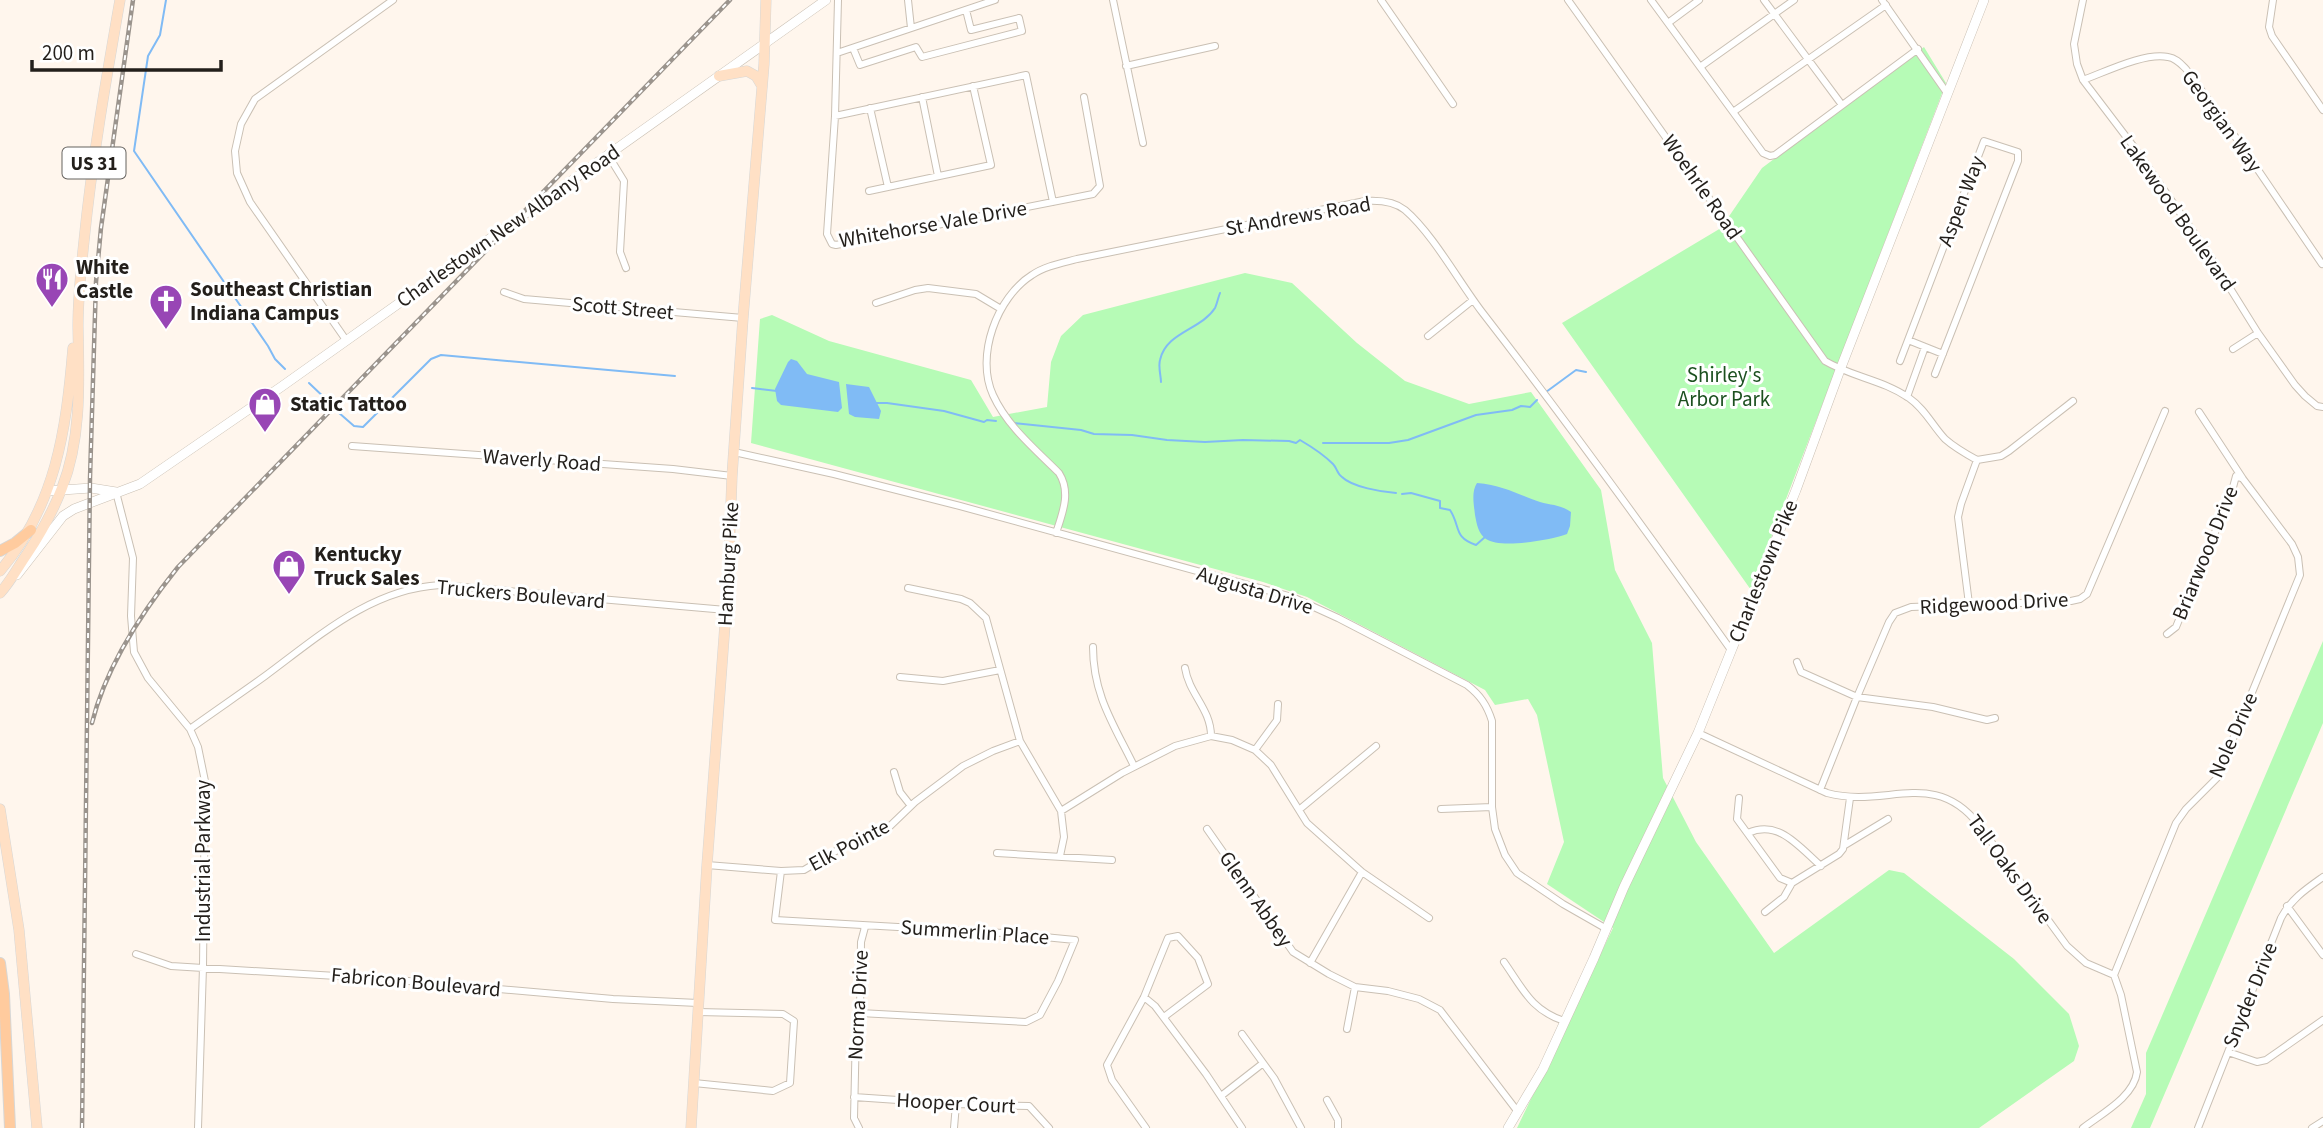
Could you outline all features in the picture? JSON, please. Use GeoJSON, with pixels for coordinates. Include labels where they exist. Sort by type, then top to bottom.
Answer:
{"type":"FeatureCollection","features":[{"type":"Feature","properties":{"kind":"highway"},"geometry":{"type":"LineString","coordinates":[[0,551],[15,544],[31,530]]}},
{"type":"Feature","properties":{"kind":"highway"},"geometry":{"type":"LineString","coordinates":[[0,963],[4,994],[10,1128]]}},
{"type":"Feature","properties":{"kind":"main road","name":"US 31"},"geometry":{"type":"LineString","coordinates":[[0,593],[38,537],[61,490],[75,435],[78,327],[87,209],[120,0]]}},
{"type":"Feature","properties":{"kind":"main road","name":"Hamburg Pike"},"geometry":{"type":"LineString","coordinates":[[691,1128],[726,610],[732,477],[762,86],[766,0]]}},
{"type":"Feature","properties":{"kind":"main road"},"geometry":{"type":"LineString","coordinates":[[719,76],[747,71],[756,76],[762,86]]}},
{"type":"Feature","properties":{"kind":"main road","name":"US 31"},"geometry":{"type":"LineString","coordinates":[[0,571],[31,530],[48,491],[66,419],[74,339],[78,327]]}},
{"type":"Feature","properties":{"kind":"main road"},"geometry":{"type":"LineString","coordinates":[[0,809],[19,930],[37,1128]]}},
{"type":"Feature","properties":{"kind":"street"},"geometry":{"type":"LineString","coordinates":[[346,340],[250,202],[237,173],[234,150],[241,124],[255,99],[393,0]]}},
{"type":"Feature","properties":{"kind":"street","name":"Charlestown New Albany Road"},"geometry":{"type":"LineString","coordinates":[[8,584],[26,566],[63,516],[74,509],[140,484],[826,0]]}},
{"type":"Feature","properties":{"kind":"street","name":"Whitehorse Vale Drive"},"geometry":{"type":"LineString","coordinates":[[838,0],[835,116],[827,234],[832,244],[1093,194],[1100,186],[1084,97]]}},
{"type":"Feature","properties":{"kind":"street"},"geometry":{"type":"LineString","coordinates":[[908,0],[912,28]]}},
{"type":"Feature","properties":{"kind":"street"},"geometry":{"type":"LineString","coordinates":[[837,53],[995,0]]}},
{"type":"Feature","properties":{"kind":"street"},"geometry":{"type":"LineString","coordinates":[[1112,0],[1143,143]]}},
{"type":"Feature","properties":{"kind":"street"},"geometry":{"type":"LineString","coordinates":[[1381,0],[1452,104]]}},
{"type":"Feature","properties":{"kind":"street","name":"Woehrle Road"},"geometry":{"type":"LineString","coordinates":[[1568,0],[1825,361],[1840,370]]}},
{"type":"Feature","properties":{"kind":"street"},"geometry":{"type":"LineString","coordinates":[[1651,0],[1763,153],[1770,156],[1775,155],[1918,49]]}},
{"type":"Feature","properties":{"kind":"street"},"geometry":{"type":"LineString","coordinates":[[1668,23],[1699,0]]}},
{"type":"Feature","properties":{"kind":"street"},"geometry":{"type":"LineString","coordinates":[[1764,0],[1842,105]]}},
{"type":"Feature","properties":{"kind":"street"},"geometry":{"type":"LineString","coordinates":[[1700,67],[1794,0]]}},
{"type":"Feature","properties":{"kind":"street","name":"Charlestown Pike"},"geometry":{"type":"LineString","coordinates":[[1508,1128],[1543,1069],[1605,928],[1698,733],[1796,490],[1984,0]]}},
{"type":"Feature","properties":{"kind":"street","name":"Lakewood Boulevard"},"geometry":{"type":"LineString","coordinates":[[2083,0],[2074,44],[2083,80],[2137,151],[2208,253],[2258,333],[2305,396],[2317,406],[2323,407]]}},
{"type":"Feature","properties":{"kind":"street"},"geometry":{"type":"LineString","coordinates":[[2273,0],[2269,27],[2272,36],[2323,110]]}},
{"type":"Feature","properties":{"kind":"street"},"geometry":{"type":"LineString","coordinates":[[1733,112],[1808,60],[1884,2],[1947,93]]}},
{"type":"Feature","properties":{"kind":"street"},"geometry":{"type":"LineString","coordinates":[[853,48],[860,65],[916,47],[922,57],[1022,31],[1019,18],[971,30],[966,10]]}},
{"type":"Feature","properties":{"kind":"street"},"geometry":{"type":"LineString","coordinates":[[1126,65],[1215,46]]}},
{"type":"Feature","properties":{"kind":"street","name":"Georgian Way"},"geometry":{"type":"LineString","coordinates":[[2083,80],[2116,67],[2158,56],[2178,61],[2239,142],[2322,264]]}},
{"type":"Feature","properties":{"kind":"street"},"geometry":{"type":"LineString","coordinates":[[835,116],[1026,75],[1054,202]]}},
{"type":"Feature","properties":{"kind":"street"},"geometry":{"type":"LineString","coordinates":[[869,191],[991,165],[973,86]]}},
{"type":"Feature","properties":{"kind":"street"},"geometry":{"type":"LineString","coordinates":[[922,97],[938,176]]}},
{"type":"Feature","properties":{"kind":"street"},"geometry":{"type":"LineString","coordinates":[[870,108],[888,187]]}},
{"type":"Feature","properties":{"kind":"street","name":"Aspen Way"},"geometry":{"type":"LineString","coordinates":[[1900,360],[1984,142],[2018,152],[2018,161],[1935,374]]}},
{"type":"Feature","properties":{"kind":"street"},"geometry":{"type":"LineString","coordinates":[[608,155],[624,181],[620,252],[626,268]]}},
{"type":"Feature","properties":{"kind":"street","name":"St Andrews Road"},"geometry":{"type":"LineString","coordinates":[[1056,533],[1065,500],[1064,482],[1059,473],[1012,425],[992,392],[987,366],[988,351],[1001,310],[1031,275],[1077,259],[1378,200],[1398,205],[1420,225],[1731,650]]}},
{"type":"Feature","properties":{"kind":"street"},"geometry":{"type":"LineString","coordinates":[[876,303],[915,289],[928,288],[976,294],[1001,310]]}},
{"type":"Feature","properties":{"kind":"street","name":"Scott Street"},"geometry":{"type":"LineString","coordinates":[[504,292],[524,299],[743,318]]}},
{"type":"Feature","properties":{"kind":"street"},"geometry":{"type":"LineString","coordinates":[[1428,336],[1473,300]]}},
{"type":"Feature","properties":{"kind":"street"},"geometry":{"type":"LineString","coordinates":[[2233,349],[2258,333]]}},
{"type":"Feature","properties":{"kind":"street"},"geometry":{"type":"LineString","coordinates":[[1908,340],[1943,354]]}},
{"type":"Feature","properties":{"kind":"street"},"geometry":{"type":"LineString","coordinates":[[1905,396],[1923,346]]}},
{"type":"Feature","properties":{"kind":"street"},"geometry":{"type":"LineString","coordinates":[[1840,370],[1877,381],[1905,396],[1921,407],[1945,439],[1977,460],[2001,456],[2073,401]]}},
{"type":"Feature","properties":{"kind":"street","name":"Ridgewood Drive"},"geometry":{"type":"LineString","coordinates":[[1820,790],[1857,696],[1895,612],[1911,607],[2071,601],[2087,594],[2165,411]]}},
{"type":"Feature","properties":{"kind":"street","name":"Nole Drive"},"geometry":{"type":"LineString","coordinates":[[2114,975],[2176,822],[2186,808],[2217,778],[2300,575],[2298,556],[2292,544],[2243,479],[2199,412]]}},
{"type":"Feature","properties":{"kind":"street","name":"Waverly Road"},"geometry":{"type":"LineString","coordinates":[[352,446],[673,469],[732,477]]}},
{"type":"Feature","properties":{"kind":"street","name":"Augusta Drive"},"geometry":{"type":"LineString","coordinates":[[734,452],[859,480],[1292,597],[1467,685],[1480,695],[1492,721],[1492,807],[1499,842],[1517,873],[1605,928]]}},
{"type":"Feature","properties":{"kind":"street"},"geometry":{"type":"LineString","coordinates":[[1969,604],[1958,517],[1977,460]]}},
{"type":"Feature","properties":{"kind":"street","name":"Briarwood Drive"},"geometry":{"type":"LineString","coordinates":[[2167,635],[2176,627],[2236,476],[2243,479]]}},
{"type":"Feature","properties":{"kind":"street","name":"Charlestown New Albany Road"},"geometry":{"type":"LineString","coordinates":[[48,491],[90,488],[117,492]]}},
{"type":"Feature","properties":{"kind":"street","name":"Industrial Parkway"},"geometry":{"type":"LineString","coordinates":[[117,492],[133,558],[131,615],[134,652],[149,678],[190,729],[198,747],[205,781],[204,967],[198,1128]]}},
{"type":"Feature","properties":{"kind":"street","name":"Truckers Boulevard"},"geometry":{"type":"LineString","coordinates":[[190,729],[341,621],[373,602],[404,590],[442,585],[726,610]]}},
{"type":"Feature","properties":{"kind":"street"},"geometry":{"type":"LineString","coordinates":[[908,588],[961,598],[986,618],[1020,741],[1061,811],[1064,837],[1060,856]]}},
{"type":"Feature","properties":{"kind":"street"},"geometry":{"type":"LineString","coordinates":[[1093,647],[1094,675],[1101,703],[1134,766]]}},
{"type":"Feature","properties":{"kind":"street"},"geometry":{"type":"LineString","coordinates":[[1797,662],[1801,671],[1857,696],[1934,707],[1987,720],[1995,718]]}},
{"type":"Feature","properties":{"kind":"street"},"geometry":{"type":"LineString","coordinates":[[1185,668],[1187,681],[1210,719],[1211,736]]}},
{"type":"Feature","properties":{"kind":"street"},"geometry":{"type":"LineString","coordinates":[[900,677],[943,681],[1000,670]]}},
{"type":"Feature","properties":{"kind":"street"},"geometry":{"type":"LineString","coordinates":[[1255,750],[1277,720],[1278,704]]}},
{"type":"Feature","properties":{"kind":"street","name":"Tall Oaks Drive"},"geometry":{"type":"LineString","coordinates":[[1698,733],[1820,790],[1862,799],[1919,792],[1936,794],[1959,804],[1969,811],[2067,946],[2086,963],[2114,975]]}},
{"type":"Feature","properties":{"kind":"street"},"geometry":{"type":"LineString","coordinates":[[1061,811],[1134,766],[1175,746],[1211,736],[1232,740],[1255,750],[1276,771],[1307,823],[1362,872],[1429,918]]}},
{"type":"Feature","properties":{"kind":"street","name":"Elk Pointe"},"geometry":{"type":"LineString","coordinates":[[707,865],[781,871],[804,870],[856,839],[888,828],[962,766],[1020,741]]}},
{"type":"Feature","properties":{"kind":"street"},"geometry":{"type":"LineString","coordinates":[[1300,809],[1376,746]]}},
{"type":"Feature","properties":{"kind":"street"},"geometry":{"type":"LineString","coordinates":[[894,772],[900,792],[911,806]]}},
{"type":"Feature","properties":{"kind":"street"},"geometry":{"type":"LineString","coordinates":[[1740,798],[1737,818],[1780,878],[1792,883]]}},
{"type":"Feature","properties":{"kind":"street"},"geometry":{"type":"LineString","coordinates":[[1845,845],[1845,822],[1850,798]]}},
{"type":"Feature","properties":{"kind":"street"},"geometry":{"type":"LineString","coordinates":[[1441,809],[1492,807]]}},
{"type":"Feature","properties":{"kind":"street"},"geometry":{"type":"LineString","coordinates":[[1765,912],[1784,897],[1792,883],[1839,854],[1845,845],[1888,819]]}},
{"type":"Feature","properties":{"kind":"street"},"geometry":{"type":"LineString","coordinates":[[1748,833],[1772,828],[1780,831],[1821,866]]}},
{"type":"Feature","properties":{"kind":"street","name":"Glenn Abbey"},"geometry":{"type":"LineString","coordinates":[[1207,829],[1293,952],[1355,987]]}},
{"type":"Feature","properties":{"kind":"street"},"geometry":{"type":"LineString","coordinates":[[997,853],[1112,860]]}},
{"type":"Feature","properties":{"kind":"street","name":"Norma Drive"},"geometry":{"type":"LineString","coordinates":[[781,871],[775,920],[832,922],[864,928],[861,942],[860,1013],[856,1029],[854,1097],[854,1118],[859,1128]]}},
{"type":"Feature","properties":{"kind":"street"},"geometry":{"type":"LineString","coordinates":[[1310,963],[1362,872]]}},
{"type":"Feature","properties":{"kind":"street","name":"Snyder Drive"},"geometry":{"type":"LineString","coordinates":[[2198,1128],[2287,906],[2323,877]]}},
{"type":"Feature","properties":{"kind":"street"},"geometry":{"type":"LineString","coordinates":[[2287,906],[2323,956]]}},
{"type":"Feature","properties":{"kind":"street","name":"Summerlin Place"},"geometry":{"type":"LineString","coordinates":[[860,1013],[1026,1022],[1040,1015],[1075,940],[1003,933],[863,926]]}},
{"type":"Feature","properties":{"kind":"street"},"geometry":{"type":"LineString","coordinates":[[1146,1128],[1112,1080],[1107,1065],[1144,997],[1168,938],[1178,936],[1198,958],[1208,984],[1164,1017]]}},
{"type":"Feature","properties":{"kind":"street","name":"Fabricon Boulevard"},"geometry":{"type":"LineString","coordinates":[[136,954],[171,967],[204,967],[783,1014],[794,1021],[790,1083],[773,1091],[694,1083]]}},
{"type":"Feature","properties":{"kind":"street"},"geometry":{"type":"LineString","coordinates":[[1504,961],[1536,1007],[1564,1021]]}},
{"type":"Feature","properties":{"kind":"street"},"geometry":{"type":"LineString","coordinates":[[2083,1128],[2126,1094],[2136,1082],[2137,1072],[2121,995],[2114,975]]}},
{"type":"Feature","properties":{"kind":"street"},"geometry":{"type":"LineString","coordinates":[[1347,1029],[1355,987],[1388,991],[1419,999],[1440,1010],[1518,1112]]}},
{"type":"Feature","properties":{"kind":"street"},"geometry":{"type":"LineString","coordinates":[[1144,997],[1164,1017],[1242,1128]]}},
{"type":"Feature","properties":{"kind":"street"},"geometry":{"type":"LineString","coordinates":[[2228,1052],[2257,1062],[2266,1060],[2323,1020]]}},
{"type":"Feature","properties":{"kind":"street"},"geometry":{"type":"LineString","coordinates":[[1242,1034],[1274,1078],[1301,1128]]}},
{"type":"Feature","properties":{"kind":"street"},"geometry":{"type":"LineString","coordinates":[[1221,1096],[1262,1064]]}},
{"type":"Feature","properties":{"kind":"street","name":"Hooper Court"},"geometry":{"type":"LineString","coordinates":[[854,1097],[1029,1106],[1049,1128]]}},
{"type":"Feature","properties":{"kind":"street"},"geometry":{"type":"LineString","coordinates":[[1327,1100],[1338,1120],[1338,1128]]}},
{"type":"Feature","properties":{"kind":"street"},"geometry":{"type":"LineString","coordinates":[[954,1128],[956,1104]]}},
{"type":"Feature","properties":{"kind":"street"},"geometry":{"type":"LineString","coordinates":[[2312,1128],[2323,1121]]}},
{"type":"Feature","properties":{"kind":"green space","name":"Shirley's Arbor Park"},"geometry":{"type":"Polygon","coordinates":[[[1924,47],[1946,83],[1751,590],[1562,323],[1721,228],[1762,168],[1924,47]]]}},
{"type":"Feature","properties":{"kind":"green space"},"geometry":{"type":"Polygon","coordinates":[[[1245,273],[1292,283],[1357,343],[1405,381],[1469,404],[1531,392],[1601,490],[1615,570],[1652,643],[1663,778],[1696,842],[1774,953],[1889,870],[1904,873],[2014,959],[2069,1014],[2079,1046],[2074,1061],[1979,1128],[1517,1128],[1613,928],[1547,884],[1564,842],[1537,715],[1528,699],[1495,705],[1485,690],[1307,597],[1263,582],[751,443],[760,319],[772,315],[829,341],[971,380],[993,417],[1047,407],[1051,362],[1061,336],[1083,315],[1245,273]]]}},
{"type":"Feature","properties":{"kind":"green space"},"geometry":{"type":"Polygon","coordinates":[[[2323,641],[2323,723],[2150,1128],[2131,1128],[2146,1094],[2146,1053],[2323,641]]]}},
{"type":"Feature","properties":{"kind":"water"},"geometry":{"type":"Polygon","coordinates":[[[791,359],[797,361],[807,374],[839,382],[842,408],[838,412],[781,405],[777,401],[775,389],[791,359]]]}},
{"type":"Feature","properties":{"kind":"water"},"geometry":{"type":"Polygon","coordinates":[[[846,384],[869,387],[881,411],[879,419],[849,414],[846,384]]]}},
{"type":"Feature","properties":{"kind":"water"},"geometry":{"type":"Polygon","coordinates":[[[1477,483],[1502,488],[1571,512],[1567,534],[1514,543],[1486,539],[1477,525],[1475,515],[1473,494],[1477,483]]]}},
{"type":"Feature","properties":{"kind":"waterway"},"geometry":{"type":"LineString","coordinates":[[166,0],[160,35],[148,56],[134,151],[275,359],[285,369]]}},
{"type":"Feature","properties":{"kind":"waterway"},"geometry":{"type":"LineString","coordinates":[[1161,382],[1159,363],[1169,343],[1209,315],[1215,308],[1220,293]]}},
{"type":"Feature","properties":{"kind":"waterway"},"geometry":{"type":"LineString","coordinates":[[338,412],[354,426],[363,427],[431,359],[441,355],[675,376]]}},
{"type":"Feature","properties":{"kind":"waterway"},"geometry":{"type":"LineString","coordinates":[[1546,392],[1576,370],[1586,372]]}},
{"type":"Feature","properties":{"kind":"waterway"},"geometry":{"type":"LineString","coordinates":[[309,383],[330,403]]}},
{"type":"Feature","properties":{"kind":"waterway"},"geometry":{"type":"LineString","coordinates":[[752,388],[777,391]]}},
{"type":"Feature","properties":{"kind":"waterway"},"geometry":{"type":"LineString","coordinates":[[1323,443],[1389,443],[1408,440],[1476,415],[1512,410],[1521,406],[1530,407],[1537,400]]}},
{"type":"Feature","properties":{"kind":"waterway"},"geometry":{"type":"LineString","coordinates":[[875,403],[944,411],[984,422],[996,421]]}},
{"type":"Feature","properties":{"kind":"waterway"},"geometry":{"type":"LineString","coordinates":[[1014,423],[1167,440],[1296,443],[1300,440],[1329,460],[1347,481],[1396,493]]}},
{"type":"Feature","properties":{"kind":"waterway"},"geometry":{"type":"LineString","coordinates":[[1402,494],[1411,493],[1440,501],[1440,508],[1450,510],[1461,535],[1469,542],[1476,545],[1485,537]]}},
{"type":"Feature","properties":{"kind":"railway"},"geometry":{"type":"LineString","coordinates":[[82,1128],[90,478],[96,282],[133,0]]}},
{"type":"Feature","properties":{"kind":"railway"},"geometry":{"type":"LineString","coordinates":[[92,723],[106,681],[127,640],[178,567],[730,0]]}},
{"type":"Feature","properties":{"kind":"place","name":"White Castle"},"geometry":{"type":"Point","coordinates":[52,309]}},
{"type":"Feature","properties":{"kind":"place","name":"Southeast Christian Indiana Campus"},"geometry":{"type":"Point","coordinates":[166,331]}},
{"type":"Feature","properties":{"kind":"place","name":"Static Tattoo"},"geometry":{"type":"Point","coordinates":[265,434]}},
{"type":"Feature","properties":{"kind":"place","name":"Kentucky Truck Sales"},"geometry":{"type":"Point","coordinates":[289,596]}}]}
